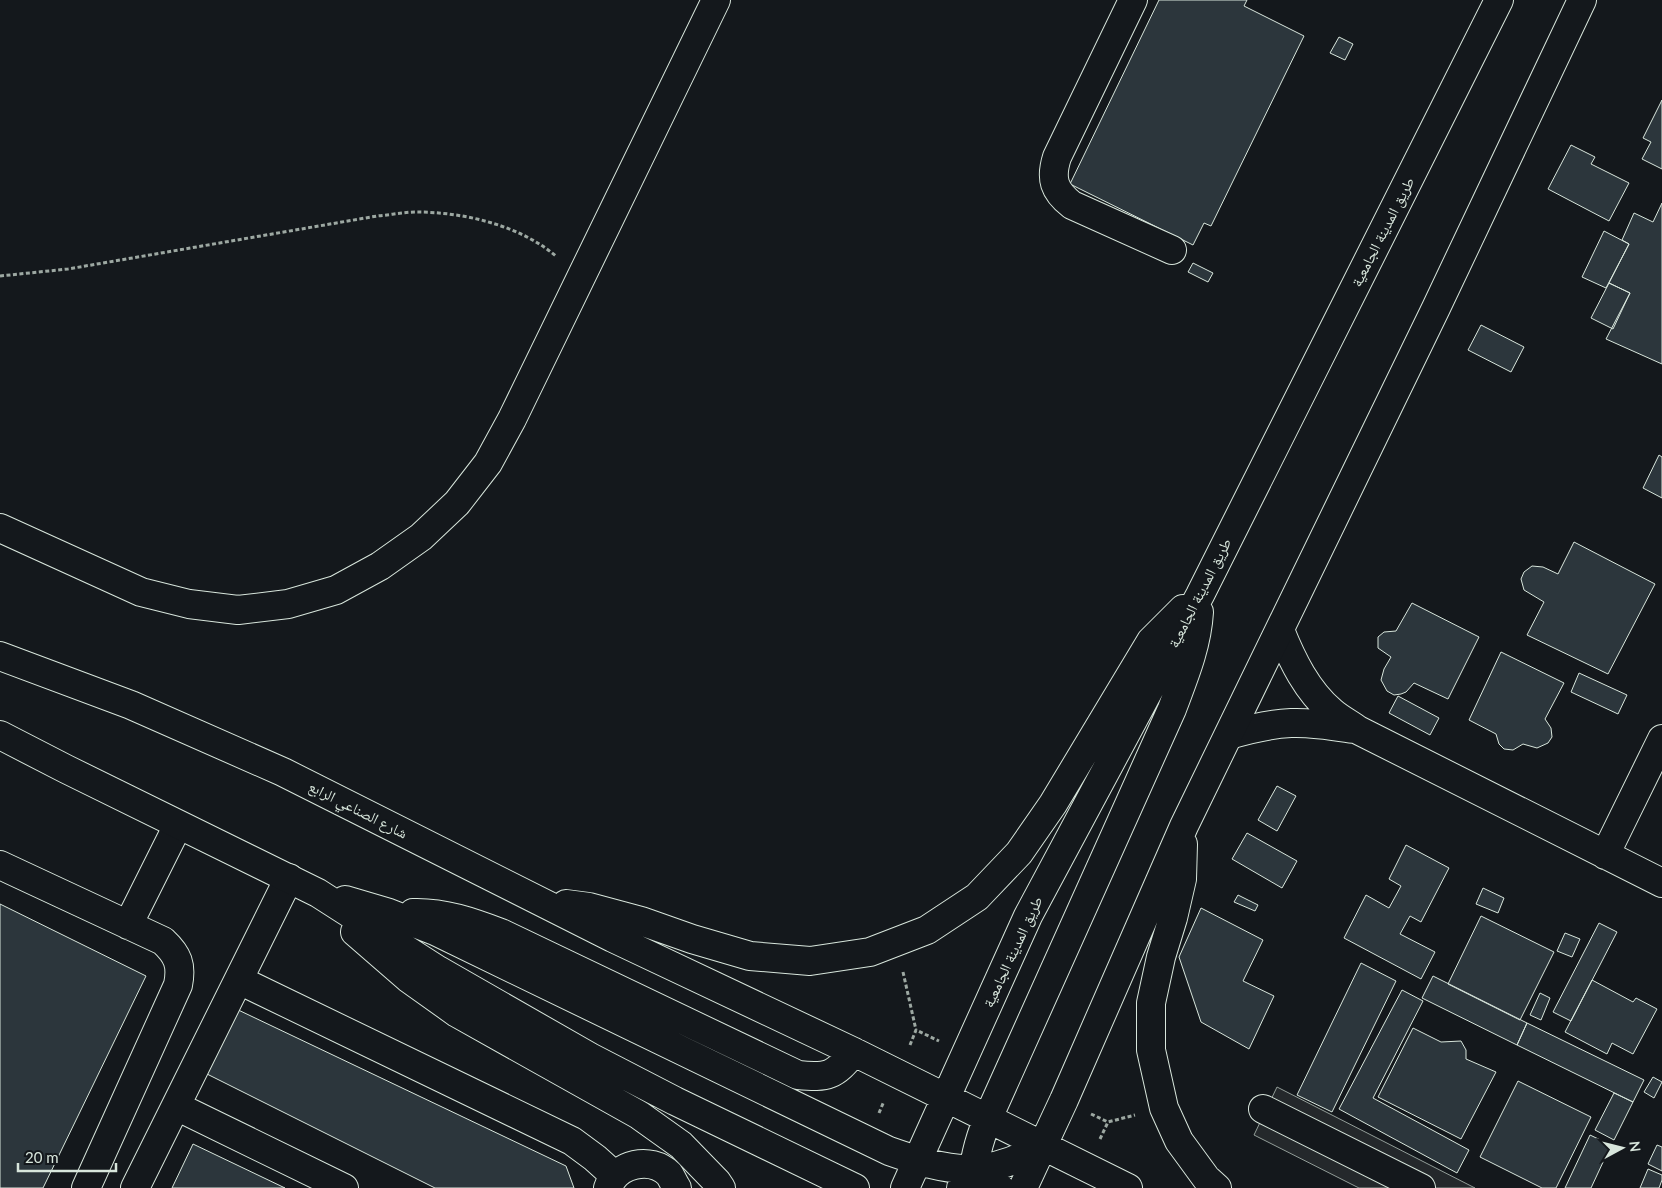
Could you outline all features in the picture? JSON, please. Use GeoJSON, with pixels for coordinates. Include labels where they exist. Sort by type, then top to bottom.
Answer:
{"type":"FeatureCollection","features":[{"type":"Feature","properties":{"kind":"main road"},"geometry":{"type":"LineString","coordinates":[[0,528],[141,592],[189,604],[238,610],[288,604],[336,590],[380,566],[421,538],[458,503],[488,463],[512,419],[716,0]]}},
{"type":"Feature","properties":{"kind":"main road"},"geometry":{"type":"LineString","coordinates":[[1133,0],[1057,157],[1052,170],[1054,184],[1061,197],[1072,205],[1172,250]]}},
{"type":"Feature","properties":{"kind":"main road","name":"طريق المدينة الجامعية"},"geometry":{"type":"LineString","coordinates":[[905,1188],[1028,916],[1200,595],[1499,0]]}},
{"type":"Feature","properties":{"kind":"main road"},"geometry":{"type":"LineString","coordinates":[[1022,1188],[1184,826],[1441,300],[1582,0]]}},
{"type":"Feature","properties":{"kind":"main road"},"geometry":{"type":"LineString","coordinates":[[536,899],[589,908],[641,921],[692,939],[750,956],[810,960],[870,952],[927,930],[977,897],[1019,853],[1053,804],[1133,668],[1151,641],[1173,617],[1200,595]]}},
{"type":"Feature","properties":{"kind":"main road"},"geometry":{"type":"LineString","coordinates":[[981,1183],[984,1131],[1172,710],[1188,666],[1198,630],[1200,595]]}},
{"type":"Feature","properties":{"kind":"main road"},"geometry":{"type":"LineString","coordinates":[[1280,630],[1292,660],[1310,688],[1332,712],[1358,730],[1662,883]]}},
{"type":"Feature","properties":{"kind":"main road","name":"شارع الصناعي الرابع"},"geometry":{"type":"LineString","coordinates":[[0,656],[131,706],[283,772],[536,899],[946,1098]]}},
{"type":"Feature","properties":{"kind":"main road"},"geometry":{"type":"LineString","coordinates":[[1229,735],[1260,726],[1293,723],[1326,725],[1358,730]]}},
{"type":"Feature","properties":{"kind":"main road"},"geometry":{"type":"LineString","coordinates":[[0,735],[66,770],[318,893],[438,970],[590,1057],[675,1101],[856,1188]]}},
{"type":"Feature","properties":{"kind":"main road"},"geometry":{"type":"LineString","coordinates":[[1606,855],[1662,739]]}},
{"type":"Feature","properties":{"kind":"main road"},"geometry":{"type":"LineString","coordinates":[[128,925],[178,824]]}},
{"type":"Feature","properties":{"kind":"main road"},"geometry":{"type":"LineString","coordinates":[[1184,826],[1182,879],[1173,918],[1160,957],[1151,1003],[1151,1050],[1164,1108],[1179,1141],[1206,1178],[1217,1188]]}},
{"type":"Feature","properties":{"kind":"main road"},"geometry":{"type":"LineString","coordinates":[[0,865],[163,941],[173,950],[178,961],[180,973],[178,985],[86,1188]]}},
{"type":"Feature","properties":{"kind":"main road"},"geometry":{"type":"LineString","coordinates":[[135,1188],[289,878]]}},
{"type":"Feature","properties":{"kind":"main road"},"geometry":{"type":"LineString","coordinates":[[318,893],[389,913],[435,931],[889,1151],[917,1161],[954,1169],[981,1183]]}},
{"type":"Feature","properties":{"kind":"main road"},"geometry":{"type":"LineString","coordinates":[[318,893],[362,939],[415,983],[457,1013],[639,1115],[681,1145],[718,1182],[721,1188]]}},
{"type":"Feature","properties":{"kind":"main road"},"geometry":{"type":"LineString","coordinates":[[389,913],[427,912],[466,919],[501,933],[798,1075],[820,1077],[840,1069],[854,1052]]}},
{"type":"Feature","properties":{"kind":"main road"},"geometry":{"type":"LineString","coordinates":[[238,980],[572,1142],[594,1158],[612,1182],[620,1171],[636,1164],[654,1165],[669,1175],[677,1188]]}},
{"type":"Feature","properties":{"kind":"main road"},"geometry":{"type":"LineString","coordinates":[[946,1098],[984,1131],[1042,1146],[1128,1188]]}},
{"type":"Feature","properties":{"kind":"main road"},"geometry":{"type":"LineString","coordinates":[[176,1106],[344,1188]]}},
{"type":"Feature","properties":{"kind":"main road"},"geometry":{"type":"LineString","coordinates":[[1263,1109],[1421,1188]]}},
{"type":"Feature","properties":{"kind":"main road"},"geometry":{"type":"LineString","coordinates":[[981,1183],[1013,1161],[1042,1146]]}},
{"type":"Feature","properties":{"kind":"path"},"geometry":{"type":"LineString","coordinates":[[0,276],[68,269],[377,216],[414,212],[450,213],[486,221],[520,234],[552,253],[580,277]]}},
{"type":"Feature","properties":{"kind":"path"},"geometry":{"type":"LineString","coordinates":[[896,942],[916,1030]]}},
{"type":"Feature","properties":{"kind":"shaded area"},"geometry":{"type":"Polygon","coordinates":[[[1277,1087],[1475,1188],[1359,1188],[1254,1135],[1277,1087]]]}},
{"type":"Feature","properties":{"kind":"building"},"geometry":{"type":"Polygon","coordinates":[[[1159,0],[1247,0],[1244,6],[1304,36],[1211,226],[1204,223],[1193,245],[1070,184],[1159,0]]]}},
{"type":"Feature","properties":{"kind":"building"},"geometry":{"type":"Polygon","coordinates":[[[1339,37],[1353,44],[1345,60],[1330,53],[1339,37]]]}},
{"type":"Feature","properties":{"kind":"building"},"geometry":{"type":"Polygon","coordinates":[[[1662,100],[1662,169],[1642,159],[1651,142],[1643,138],[1662,100]]]}},
{"type":"Feature","properties":{"kind":"building"},"geometry":{"type":"Polygon","coordinates":[[[1571,145],[1595,157],[1591,164],[1629,183],[1609,221],[1548,189],[1571,145]]]}},
{"type":"Feature","properties":{"kind":"building"},"geometry":{"type":"Polygon","coordinates":[[[1662,203],[1662,364],[1606,339],[1630,293],[1609,283],[1629,244],[1622,240],[1634,213],[1653,222],[1662,203]]]}},
{"type":"Feature","properties":{"kind":"building"},"geometry":{"type":"Polygon","coordinates":[[[1604,231],[1629,244],[1606,288],[1582,277],[1604,231]]]}},
{"type":"Feature","properties":{"kind":"building"},"geometry":{"type":"Polygon","coordinates":[[[1193,263],[1213,273],[1208,282],[1188,272],[1193,263]]]}},
{"type":"Feature","properties":{"kind":"building"},"geometry":{"type":"Polygon","coordinates":[[[1609,283],[1630,293],[1613,329],[1591,318],[1609,283]]]}},
{"type":"Feature","properties":{"kind":"building"},"geometry":{"type":"Polygon","coordinates":[[[1481,325],[1524,347],[1511,372],[1468,350],[1481,325]]]}},
{"type":"Feature","properties":{"kind":"building"},"geometry":{"type":"Polygon","coordinates":[[[1659,455],[1662,457],[1662,498],[1643,488],[1659,455]]]}},
{"type":"Feature","properties":{"kind":"building"},"geometry":{"type":"Polygon","coordinates":[[[1574,542],[1655,584],[1608,674],[1527,635],[1544,602],[1524,590],[1521,579],[1524,572],[1532,566],[1543,567],[1558,574],[1574,542]]]}},
{"type":"Feature","properties":{"kind":"building"},"geometry":{"type":"Polygon","coordinates":[[[1412,603],[1479,637],[1448,699],[1414,683],[1406,692],[1394,695],[1387,691],[1381,680],[1384,669],[1391,657],[1378,648],[1378,637],[1384,632],[1396,631],[1412,603]]]}},
{"type":"Feature","properties":{"kind":"building"},"geometry":{"type":"Polygon","coordinates":[[[1501,652],[1564,683],[1545,719],[1551,728],[1552,737],[1548,743],[1537,748],[1523,744],[1513,750],[1504,749],[1499,744],[1496,734],[1469,720],[1501,652]]]}},
{"type":"Feature","properties":{"kind":"building"},"geometry":{"type":"Polygon","coordinates":[[[1579,673],[1627,695],[1618,714],[1571,692],[1579,673]]]}},
{"type":"Feature","properties":{"kind":"building"},"geometry":{"type":"Polygon","coordinates":[[[1398,696],[1439,718],[1430,735],[1389,713],[1398,696]]]}},
{"type":"Feature","properties":{"kind":"building"},"geometry":{"type":"Polygon","coordinates":[[[1277,786],[1296,796],[1277,831],[1258,820],[1277,786]]]}},
{"type":"Feature","properties":{"kind":"building"},"geometry":{"type":"Polygon","coordinates":[[[1247,833],[1297,861],[1282,888],[1232,859],[1247,833]]]}},
{"type":"Feature","properties":{"kind":"building"},"geometry":{"type":"Polygon","coordinates":[[[1406,845],[1449,868],[1421,922],[1410,916],[1400,934],[1435,952],[1421,979],[1344,938],[1366,895],[1389,908],[1401,886],[1389,879],[1406,845]]]}},
{"type":"Feature","properties":{"kind":"building"},"geometry":{"type":"Polygon","coordinates":[[[1483,888],[1504,898],[1498,913],[1476,904],[1483,888]]]}},
{"type":"Feature","properties":{"kind":"building"},"geometry":{"type":"Polygon","coordinates":[[[1238,895],[1258,905],[1255,911],[1234,902],[1238,895]]]}},
{"type":"Feature","properties":{"kind":"building"},"geometry":{"type":"Polygon","coordinates":[[[0,904],[146,976],[43,1188],[0,1188],[0,904]]]}},
{"type":"Feature","properties":{"kind":"building"},"geometry":{"type":"Polygon","coordinates":[[[1201,908],[1263,940],[1243,981],[1274,996],[1249,1049],[1201,1022],[1179,957],[1201,908]]]}},
{"type":"Feature","properties":{"kind":"building"},"geometry":{"type":"Polygon","coordinates":[[[1481,916],[1554,952],[1520,1020],[1448,984],[1481,916]]]}},
{"type":"Feature","properties":{"kind":"building"},"geometry":{"type":"Polygon","coordinates":[[[1599,923],[1617,932],[1571,1021],[1553,1012],[1599,923]]]}},
{"type":"Feature","properties":{"kind":"building"},"geometry":{"type":"Polygon","coordinates":[[[1565,933],[1580,939],[1572,957],[1557,951],[1565,933]]]}},
{"type":"Feature","properties":{"kind":"building"},"geometry":{"type":"Polygon","coordinates":[[[1361,963],[1396,981],[1332,1112],[1297,1095],[1361,963]]]}},
{"type":"Feature","properties":{"kind":"building"},"geometry":{"type":"Polygon","coordinates":[[[1433,976],[1527,1023],[1517,1045],[1422,998],[1433,976]]]}},
{"type":"Feature","properties":{"kind":"building"},"geometry":{"type":"Polygon","coordinates":[[[1592,980],[1633,1002],[1636,998],[1657,1009],[1633,1054],[1612,1043],[1607,1054],[1565,1032],[1592,980]]]}},
{"type":"Feature","properties":{"kind":"building"},"geometry":{"type":"Polygon","coordinates":[[[1402,990],[1423,1001],[1373,1098],[1469,1150],[1457,1173],[1339,1109],[1402,990]]]}},
{"type":"Feature","properties":{"kind":"building"},"geometry":{"type":"Polygon","coordinates":[[[1540,993],[1550,998],[1541,1020],[1530,1015],[1540,993]]]}},
{"type":"Feature","properties":{"kind":"building"},"geometry":{"type":"Polygon","coordinates":[[[232,1007],[566,1166],[574,1188],[435,1188],[201,1071],[232,1007]]]}},
{"type":"Feature","properties":{"kind":"building"},"geometry":{"type":"Polygon","coordinates":[[[1527,1023],[1644,1080],[1633,1102],[1517,1045],[1527,1023]]]}},
{"type":"Feature","properties":{"kind":"building"},"geometry":{"type":"Polygon","coordinates":[[[1413,1028],[1441,1042],[1461,1041],[1466,1050],[1466,1059],[1496,1072],[1461,1139],[1378,1097],[1413,1028]]]}},
{"type":"Feature","properties":{"kind":"building"},"geometry":{"type":"Polygon","coordinates":[[[1653,1077],[1662,1082],[1654,1098],[1644,1092],[1653,1077]]]}},
{"type":"Feature","properties":{"kind":"building"},"geometry":{"type":"Polygon","coordinates":[[[1518,1081],[1591,1117],[1556,1188],[1542,1188],[1480,1157],[1518,1081]]]}},
{"type":"Feature","properties":{"kind":"building"},"geometry":{"type":"Polygon","coordinates":[[[1614,1093],[1633,1102],[1614,1140],[1595,1130],[1614,1093]]]}},
{"type":"Feature","properties":{"kind":"building"},"geometry":{"type":"Polygon","coordinates":[[[1590,1135],[1611,1145],[1591,1188],[1565,1188],[1590,1135]]]}},
{"type":"Feature","properties":{"kind":"building"},"geometry":{"type":"Polygon","coordinates":[[[193,1144],[285,1188],[172,1188],[193,1144]]]}},
{"type":"Feature","properties":{"kind":"building"},"geometry":{"type":"Polygon","coordinates":[[[1657,1145],[1662,1147],[1662,1171],[1648,1164],[1657,1145]]]}},
{"type":"Feature","properties":{"kind":"building"},"geometry":{"type":"Polygon","coordinates":[[[1648,1169],[1662,1175],[1659,1188],[1640,1188],[1648,1169]]]}}]}
